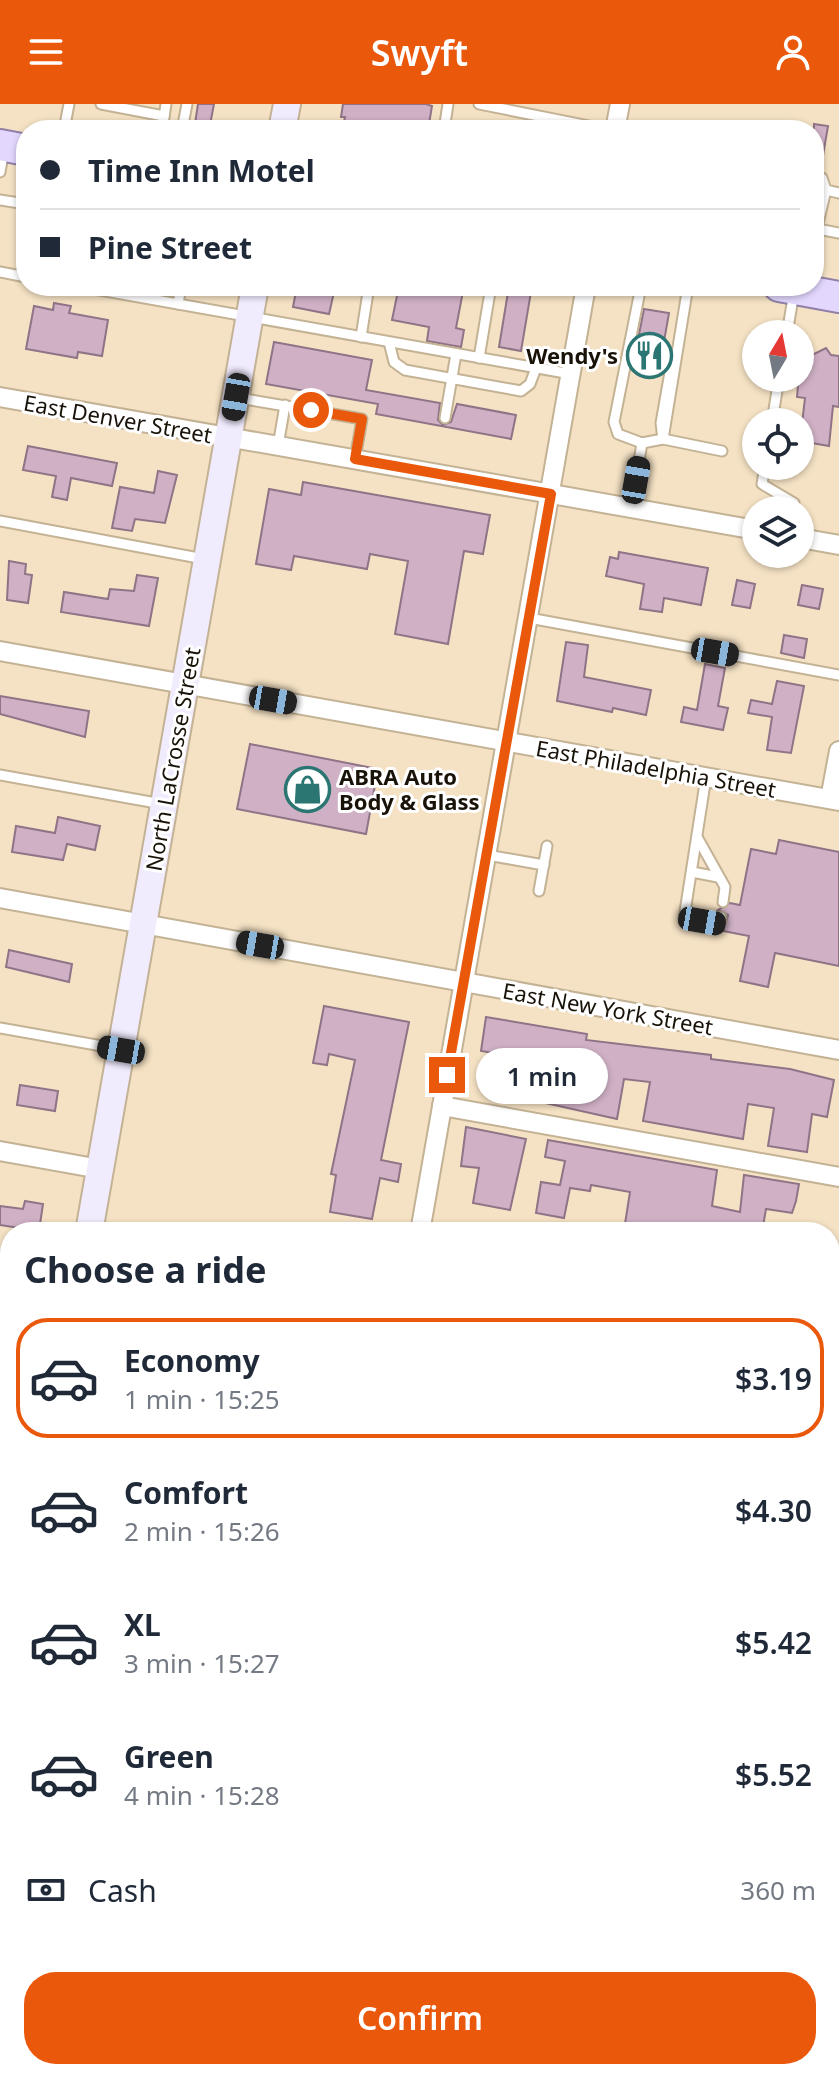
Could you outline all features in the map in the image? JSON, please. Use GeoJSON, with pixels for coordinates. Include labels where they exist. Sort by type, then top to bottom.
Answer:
{"type":"FeatureCollection","features":[{"type":"Feature","properties":{"kind":"main road","name":"North LaCrosse Street"},"geometry":{"type":"LineString","coordinates":[[91,1222],[253,296]]}},
{"type":"Feature","properties":{"kind":"street"},"geometry":{"type":"LineString","coordinates":[[421,1222],[584,296]]}},
{"type":"Feature","properties":{"kind":"street","name":"East Denver Street"},"geometry":{"type":"LineString","coordinates":[[0,397],[742,528]]}},
{"type":"Feature","properties":{"kind":"street"},"geometry":{"type":"LineString","coordinates":[[814,541],[839,545]]}},
{"type":"Feature","properties":{"kind":"street","name":"East Philadelphia Street"},"geometry":{"type":"LineString","coordinates":[[0,651],[835,800]]}},
{"type":"Feature","properties":{"kind":"street"},"geometry":{"type":"LineString","coordinates":[[835,800],[839,751]]}},
{"type":"Feature","properties":{"kind":"street","name":"East New York Street"},"geometry":{"type":"LineString","coordinates":[[0,898],[839,1050]]}},
{"type":"Feature","properties":{"kind":"street"},"geometry":{"type":"LineString","coordinates":[[442,1106],[839,1177]]}},
{"type":"Feature","properties":{"kind":"street"},"geometry":{"type":"LineString","coordinates":[[0,1151],[100,1169]]}},
{"type":"Feature","properties":{"kind":"lane"},"geometry":{"type":"LineString","coordinates":[[101,104],[164,116]]}},
{"type":"Feature","properties":{"kind":"lane"},"geometry":{"type":"LineString","coordinates":[[163,120],[166,104]]}},
{"type":"Feature","properties":{"kind":"lane"},"geometry":{"type":"LineString","coordinates":[[479,104],[561,120]]}},
{"type":"Feature","properties":{"kind":"lane"},"geometry":{"type":"LineString","coordinates":[[824,184],[824,199]]}},
{"type":"Feature","properties":{"kind":"lane"},"geometry":{"type":"LineString","coordinates":[[826,190],[839,193]]}},
{"type":"Feature","properties":{"kind":"lane"},"geometry":{"type":"LineString","coordinates":[[133,296],[571,374]]}},
{"type":"Feature","properties":{"kind":"lane"},"geometry":{"type":"LineString","coordinates":[[178,304],[179,296]]}},
{"type":"Feature","properties":{"kind":"lane"},"geometry":{"type":"LineString","coordinates":[[361,337],[367,296]]}},
{"type":"Feature","properties":{"kind":"lane"},"geometry":{"type":"LineString","coordinates":[[479,358],[489,296]]}},
{"type":"Feature","properties":{"kind":"lane"},"geometry":{"type":"LineString","coordinates":[[639,296],[614,422],[618,434],[642,443],[663,439],[722,451]]}},
{"type":"Feature","properties":{"kind":"lane"},"geometry":{"type":"LineString","coordinates":[[663,439],[687,296]]}},
{"type":"Feature","properties":{"kind":"lane"},"geometry":{"type":"LineString","coordinates":[[790,320],[794,296]]}},
{"type":"Feature","properties":{"kind":"lane"},"geometry":{"type":"LineString","coordinates":[[389,342],[394,362],[405,370],[521,391],[530,384],[536,368]]}},
{"type":"Feature","properties":{"kind":"lane"},"geometry":{"type":"LineString","coordinates":[[445,418],[456,354]]}},
{"type":"Feature","properties":{"kind":"lane"},"geometry":{"type":"LineString","coordinates":[[236,397],[362,419],[355,459]]}},
{"type":"Feature","properties":{"kind":"lane"},"geometry":{"type":"LineString","coordinates":[[278,446],[285,405]]}},
{"type":"Feature","properties":{"kind":"lane"},"geometry":{"type":"LineString","coordinates":[[631,508],[642,443]]}},
{"type":"Feature","properties":{"kind":"lane"},"geometry":{"type":"LineString","coordinates":[[763,480],[762,484],[782,496]]}},
{"type":"Feature","properties":{"kind":"lane"},"geometry":{"type":"LineString","coordinates":[[0,521],[207,560]]}},
{"type":"Feature","properties":{"kind":"lane"},"geometry":{"type":"LineString","coordinates":[[529,618],[839,675]]}},
{"type":"Feature","properties":{"kind":"lane"},"geometry":{"type":"LineString","coordinates":[[0,775],[164,804]]}},
{"type":"Feature","properties":{"kind":"lane"},"geometry":{"type":"LineString","coordinates":[[706,777],[684,918],[720,924],[721,917]]}},
{"type":"Feature","properties":{"kind":"lane"},"geometry":{"type":"LineString","coordinates":[[697,837],[725,887],[723,902]]}},
{"type":"Feature","properties":{"kind":"lane"},"geometry":{"type":"LineString","coordinates":[[539,891],[547,846]]}},
{"type":"Feature","properties":{"kind":"lane"},"geometry":{"type":"LineString","coordinates":[[487,855],[544,865]]}},
{"type":"Feature","properties":{"kind":"lane"},"geometry":{"type":"LineString","coordinates":[[692,872],[718,877]]}},
{"type":"Feature","properties":{"kind":"lane"},"geometry":{"type":"LineString","coordinates":[[0,1028],[121,1050]]}},
{"type":"Feature","properties":{"kind":"building"},"geometry":{"type":"Polygon","coordinates":[[[198,104],[214,104],[211,120],[196,120],[198,104]]]}},
{"type":"Feature","properties":{"kind":"building"},"geometry":{"type":"Polygon","coordinates":[[[343,104],[432,106],[430,120],[344,120],[345,117],[341,117],[343,104]]]}},
{"type":"Feature","properties":{"kind":"building"},"geometry":{"type":"Polygon","coordinates":[[[824,125],[828,126],[824,149],[824,125]]]}},
{"type":"Feature","properties":{"kind":"building"},"geometry":{"type":"Polygon","coordinates":[[[295,296],[333,296],[329,314],[293,307],[295,296]]]}},
{"type":"Feature","properties":{"kind":"building"},"geometry":{"type":"Polygon","coordinates":[[[397,296],[462,296],[456,328],[464,330],[461,347],[427,341],[429,327],[392,320],[397,296]]]}},
{"type":"Feature","properties":{"kind":"building"},"geometry":{"type":"Polygon","coordinates":[[[507,296],[530,296],[521,351],[499,347],[507,296]]]}},
{"type":"Feature","properties":{"kind":"building"},"geometry":{"type":"Polygon","coordinates":[[[54,303],[71,306],[69,313],[108,320],[102,356],[78,352],[77,358],[26,349],[34,306],[53,310],[54,303]]]}},
{"type":"Feature","properties":{"kind":"building","name":"Wendy's"},"geometry":{"type":"Polygon","coordinates":[[[644,309],[669,313],[658,375],[632,370],[644,309]]]}},
{"type":"Feature","properties":{"kind":"building"},"geometry":{"type":"Polygon","coordinates":[[[274,342],[372,360],[366,390],[440,403],[438,420],[443,425],[451,422],[457,404],[516,415],[511,439],[376,414],[378,404],[266,384],[274,342]]]}},
{"type":"Feature","properties":{"kind":"building"},"geometry":{"type":"Polygon","coordinates":[[[826,348],[831,355],[839,356],[839,407],[833,406],[829,446],[814,443],[814,408],[804,408],[805,398],[797,397],[797,392],[814,392],[814,354],[826,348]]]}},
{"type":"Feature","properties":{"kind":"building"},"geometry":{"type":"Polygon","coordinates":[[[28,446],[117,463],[112,486],[71,478],[67,500],[52,497],[56,476],[23,470],[28,446]]]}},
{"type":"Feature","properties":{"kind":"building"},"geometry":{"type":"Polygon","coordinates":[[[158,471],[177,475],[165,523],[135,519],[132,531],[112,528],[120,487],[154,493],[158,471]]]}},
{"type":"Feature","properties":{"kind":"building"},"geometry":{"type":"Polygon","coordinates":[[[303,482],[490,515],[483,554],[464,551],[448,644],[395,634],[408,561],[370,554],[367,569],[294,556],[291,570],[256,564],[269,489],[301,495],[303,482]]]}},
{"type":"Feature","properties":{"kind":"building"},"geometry":{"type":"Polygon","coordinates":[[[619,552],[708,568],[701,605],[664,598],[662,612],[640,609],[644,584],[606,576],[610,557],[618,559],[619,552]]]}},
{"type":"Feature","properties":{"kind":"building"},"geometry":{"type":"Polygon","coordinates":[[[9,561],[26,564],[25,574],[32,575],[28,603],[7,600],[9,561]]]}},
{"type":"Feature","properties":{"kind":"building"},"geometry":{"type":"Polygon","coordinates":[[[137,575],[158,578],[149,626],[61,612],[64,592],[108,599],[110,589],[134,591],[137,575]]]}},
{"type":"Feature","properties":{"kind":"building"},"geometry":{"type":"Polygon","coordinates":[[[737,580],[755,584],[750,608],[732,605],[737,580]]]}},
{"type":"Feature","properties":{"kind":"building"},"geometry":{"type":"Polygon","coordinates":[[[802,585],[823,589],[819,609],[798,605],[802,585]]]}},
{"type":"Feature","properties":{"kind":"building"},"geometry":{"type":"Polygon","coordinates":[[[784,635],[807,639],[804,658],[781,653],[784,635]]]}},
{"type":"Feature","properties":{"kind":"building"},"geometry":{"type":"Polygon","coordinates":[[[566,642],[588,645],[584,677],[651,690],[646,715],[557,701],[566,642]]]}},
{"type":"Feature","properties":{"kind":"building"},"geometry":{"type":"Polygon","coordinates":[[[705,664],[725,668],[718,706],[728,708],[723,730],[681,722],[684,707],[697,710],[705,664]]]}},
{"type":"Feature","properties":{"kind":"building"},"geometry":{"type":"Polygon","coordinates":[[[777,681],[804,686],[791,753],[767,750],[772,717],[748,713],[751,700],[772,704],[777,681]]]}},
{"type":"Feature","properties":{"kind":"building"},"geometry":{"type":"Polygon","coordinates":[[[0,696],[89,711],[85,737],[0,714],[0,696]]]}},
{"type":"Feature","properties":{"kind":"building","name":"ABRA Auto Body & Glass"},"geometry":{"type":"Polygon","coordinates":[[[250,744],[378,769],[366,834],[237,809],[250,744]]]}},
{"type":"Feature","properties":{"kind":"building"},"geometry":{"type":"Polygon","coordinates":[[[58,817],[100,826],[95,850],[67,844],[63,860],[12,852],[16,826],[55,833],[58,817]]]}},
{"type":"Feature","properties":{"kind":"building"},"geometry":{"type":"Polygon","coordinates":[[[779,840],[839,852],[839,966],[775,953],[768,987],[740,981],[749,936],[723,931],[728,915],[718,910],[730,903],[740,905],[751,849],[776,854],[779,840]]]}},
{"type":"Feature","properties":{"kind":"building"},"geometry":{"type":"Polygon","coordinates":[[[9,950],[72,964],[69,982],[6,967],[9,950]]]}},
{"type":"Feature","properties":{"kind":"building"},"geometry":{"type":"Polygon","coordinates":[[[324,1006],[409,1022],[381,1160],[401,1164],[398,1182],[380,1178],[372,1219],[330,1212],[336,1175],[331,1174],[355,1060],[329,1054],[327,1065],[313,1063],[324,1006]]]}},
{"type":"Feature","properties":{"kind":"building"},"geometry":{"type":"Polygon","coordinates":[[[486,1017],[587,1034],[586,1040],[711,1055],[711,1059],[790,1069],[834,1080],[827,1117],[812,1114],[807,1152],[768,1146],[774,1108],[748,1104],[743,1139],[643,1121],[650,1082],[624,1079],[617,1119],[523,1098],[530,1059],[481,1051],[486,1017]]]}},
{"type":"Feature","properties":{"kind":"building"},"geometry":{"type":"Polygon","coordinates":[[[20,1085],[58,1091],[55,1111],[17,1105],[20,1085]]]}},
{"type":"Feature","properties":{"kind":"building"},"geometry":{"type":"Polygon","coordinates":[[[466,1127],[526,1139],[510,1210],[473,1203],[479,1168],[461,1166],[466,1127]]]}},
{"type":"Feature","properties":{"kind":"building"},"geometry":{"type":"Polygon","coordinates":[[[548,1140],[717,1170],[712,1206],[740,1212],[744,1175],[799,1184],[792,1213],[766,1209],[764,1222],[625,1222],[630,1192],[591,1185],[590,1191],[570,1188],[564,1218],[536,1213],[541,1182],[560,1185],[565,1161],[545,1157],[548,1140]]]}},
{"type":"Feature","properties":{"kind":"building"},"geometry":{"type":"Polygon","coordinates":[[[25,1201],[43,1204],[40,1222],[0,1222],[0,1206],[23,1209],[25,1201]]]}},
{"type":"Feature","properties":{"kind":"place","name":"Wendy's"},"geometry":{"type":"Point","coordinates":[649,355]}},
{"type":"Feature","properties":{"kind":"place","name":"ABRA Auto Body & Glass"},"geometry":{"type":"Point","coordinates":[308,789]}},
{"type":"Feature","properties":{"kind":"route"},"geometry":{"type":"LineString","coordinates":[[311,410],[362,419],[355,459],[551,494],[447,1075]]}}]}
